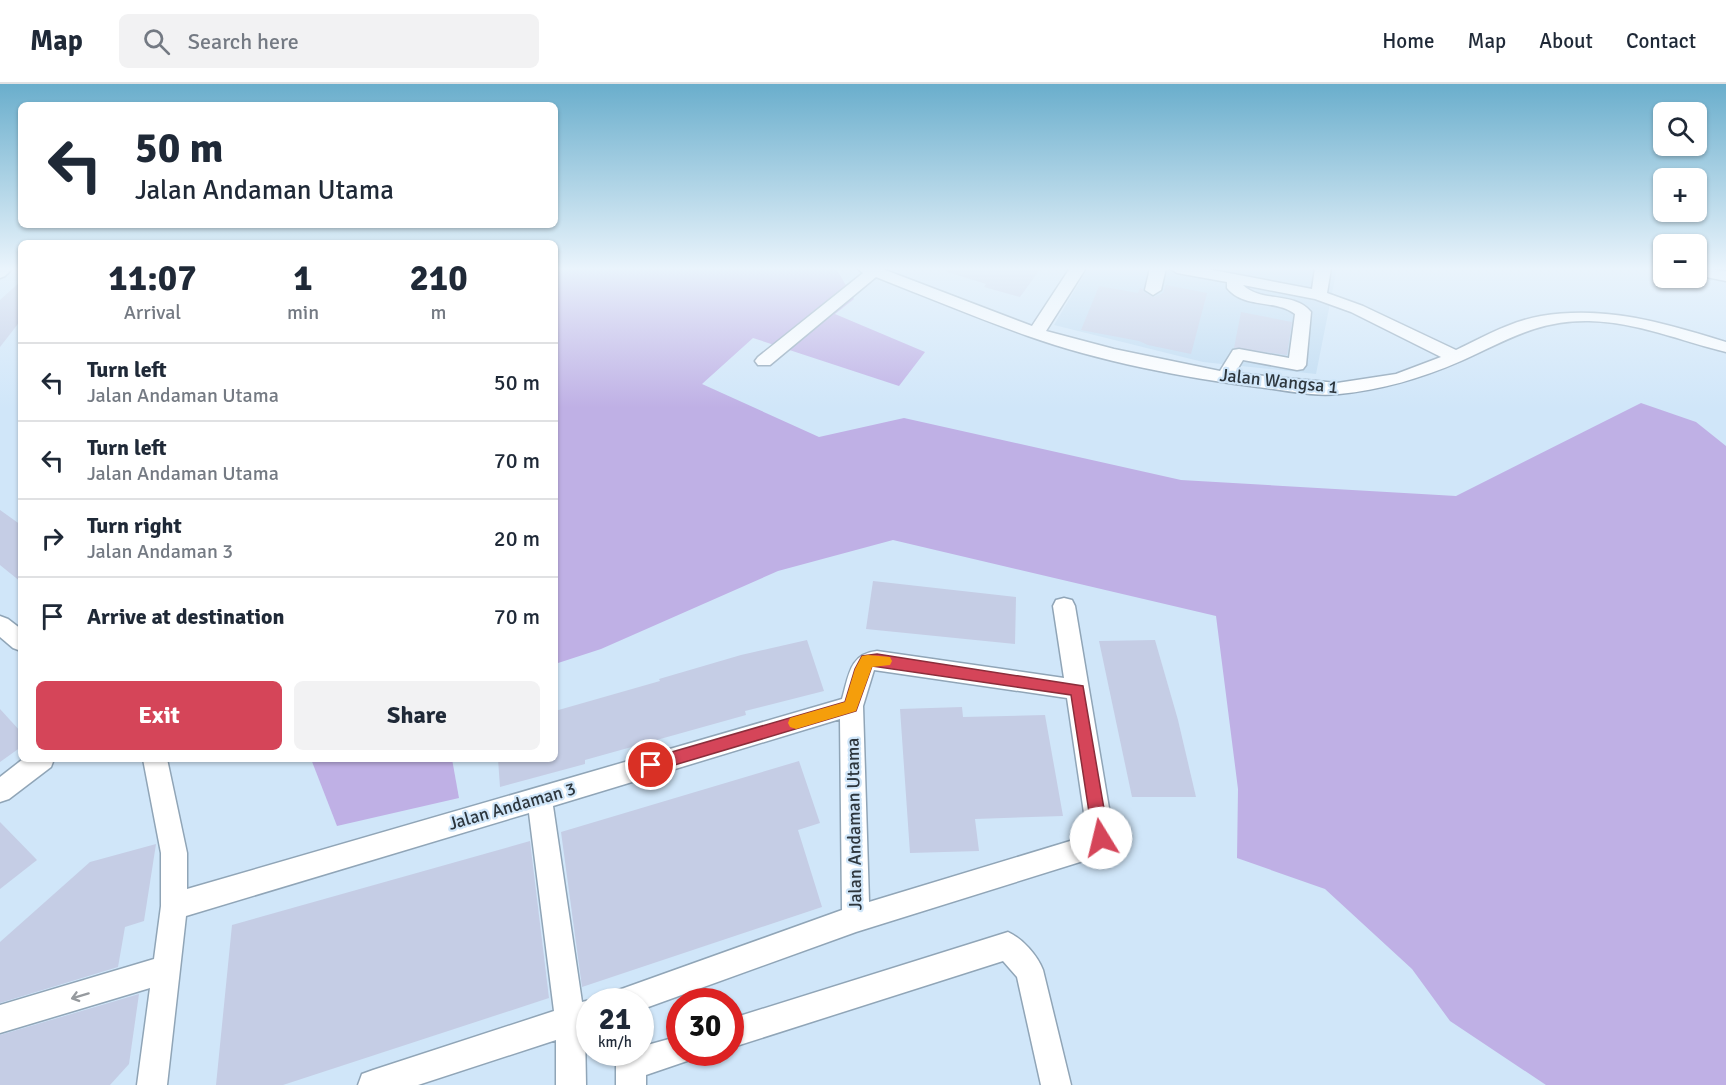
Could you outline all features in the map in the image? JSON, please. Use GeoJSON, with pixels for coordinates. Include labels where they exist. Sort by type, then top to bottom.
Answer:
{"type":"FeatureCollection","features":[{"type":"Feature","properties":{"kind":"street"},"geometry":{"type":"LineString","coordinates":[[764,361],[817,315]]}},
{"type":"Feature","properties":{"kind":"street","name":"Jalan Wangsa 1"},"geometry":{"type":"LineString","coordinates":[[988,315],[1036,333],[1113,354],[1224,377],[1337,389],[1400,380],[1456,357],[1506,332],[1540,321],[1588,316],[1649,324],[1726,347]]}},
{"type":"Feature","properties":{"kind":"street"},"geometry":{"type":"LineString","coordinates":[[1036,333],[1048,315]]}},
{"type":"Feature","properties":{"kind":"street"},"geometry":{"type":"LineString","coordinates":[[1304,315],[1297,365],[1304,387]]}},
{"type":"Feature","properties":{"kind":"street"},"geometry":{"type":"LineString","coordinates":[[1370,315],[1456,357]]}},
{"type":"Feature","properties":{"kind":"street"},"geometry":{"type":"LineString","coordinates":[[1224,377],[1239,354],[1297,365]]}},
{"type":"Feature","properties":{"kind":"street"},"geometry":{"type":"LineString","coordinates":[[856,920],[1087,848],[1101,838],[1064,606]]}},
{"type":"Feature","properties":{"kind":"street"},"geometry":{"type":"LineString","coordinates":[[1,628],[18,640]]}},
{"type":"Feature","properties":{"kind":"street","name":"Jalan Andaman Utama"},"geometry":{"type":"LineString","coordinates":[[654,991],[856,920],[851,706],[862,669],[868,661],[877,660],[1077,690]]}},
{"type":"Feature","properties":{"kind":"street","name":"Jalan Andaman 3"},"geometry":{"type":"LineString","coordinates":[[174,906],[851,706]]}},
{"type":"Feature","properties":{"kind":"street"},"geometry":{"type":"LineString","coordinates":[[0,791],[38,762]]}},
{"type":"Feature","properties":{"kind":"street"},"geometry":{"type":"LineString","coordinates":[[152,1085],[174,906],[174,853],[155,762]]}},
{"type":"Feature","properties":{"kind":"street"},"geometry":{"type":"LineString","coordinates":[[539,798],[576,996]]}},
{"type":"Feature","properties":{"kind":"street"},"geometry":{"type":"LineString","coordinates":[[744,1030],[1008,946],[1029,970],[1056,1085]]}},
{"type":"Feature","properties":{"kind":"street"},"geometry":{"type":"LineString","coordinates":[[0,1019],[165,970]]}},
{"type":"Feature","properties":{"kind":"street"},"geometry":{"type":"LineString","coordinates":[[373,1085],[576,1018]]}},
{"type":"Feature","properties":{"kind":"street"},"geometry":{"type":"LineString","coordinates":[[571,1085],[576,1047]]}},
{"type":"Feature","properties":{"kind":"street"},"geometry":{"type":"LineString","coordinates":[[631,1085],[631,1065],[666,1054]]}},
{"type":"Feature","properties":{"kind":"shaded area"},"geometry":{"type":"Polygon","coordinates":[[[558,315],[837,315],[925,352],[899,386],[753,338],[702,384],[819,437],[904,418],[1181,480],[1456,496],[1641,403],[1696,422],[1726,446],[1726,1085],[1546,1085],[1450,1021],[1412,969],[1325,889],[1237,858],[1238,789],[1216,616],[893,540],[778,571],[601,649],[558,663],[558,315]]]}},
{"type":"Feature","properties":{"kind":"shaded area"},"geometry":{"type":"Polygon","coordinates":[[[1060,315],[1328,315],[1316,374],[1203,362],[1054,325],[1060,315]]]}},
{"type":"Feature","properties":{"kind":"shaded area"},"geometry":{"type":"Polygon","coordinates":[[[312,762],[453,762],[459,798],[337,826],[312,762]]]}},
{"type":"Feature","properties":{"kind":"building"},"geometry":{"type":"Polygon","coordinates":[[[0,315],[18,315],[18,324],[0,347],[0,315]]]}},
{"type":"Feature","properties":{"kind":"building"},"geometry":{"type":"Polygon","coordinates":[[[1087,315],[1201,315],[1191,354],[1081,330],[1087,315]]]}},
{"type":"Feature","properties":{"kind":"building"},"geometry":{"type":"Polygon","coordinates":[[[1240,315],[1255,315],[1292,322],[1287,355],[1234,348],[1240,315]]]}},
{"type":"Feature","properties":{"kind":"building"},"geometry":{"type":"Polygon","coordinates":[[[0,510],[18,523],[18,580],[0,565],[0,510]]]}},
{"type":"Feature","properties":{"kind":"building"},"geometry":{"type":"Polygon","coordinates":[[[873,581],[1016,597],[1015,644],[866,629],[873,581]]]}},
{"type":"Feature","properties":{"kind":"building"},"geometry":{"type":"Polygon","coordinates":[[[807,640],[824,691],[745,711],[746,715],[585,760],[585,764],[500,787],[498,762],[558,762],[558,710],[741,655],[807,640]]]}},
{"type":"Feature","properties":{"kind":"building"},"geometry":{"type":"Polygon","coordinates":[[[1155,640],[1178,720],[1196,797],[1132,797],[1099,641],[1155,640]]]}},
{"type":"Feature","properties":{"kind":"building"},"geometry":{"type":"Polygon","coordinates":[[[962,707],[963,717],[1045,715],[1063,816],[975,819],[979,851],[910,853],[900,709],[962,707]]]}},
{"type":"Feature","properties":{"kind":"building"},"geometry":{"type":"Polygon","coordinates":[[[0,709],[18,729],[18,749],[0,762],[0,709]]]}},
{"type":"Feature","properties":{"kind":"building"},"geometry":{"type":"Polygon","coordinates":[[[799,761],[820,823],[798,830],[822,907],[582,987],[561,832],[799,761]]]}},
{"type":"Feature","properties":{"kind":"building"},"geometry":{"type":"Polygon","coordinates":[[[0,822],[37,860],[0,889],[0,822]]]}},
{"type":"Feature","properties":{"kind":"building"},"geometry":{"type":"Polygon","coordinates":[[[530,841],[549,998],[283,1085],[216,1085],[232,925],[530,841]]]}},
{"type":"Feature","properties":{"kind":"building"},"geometry":{"type":"Polygon","coordinates":[[[156,844],[144,921],[125,927],[118,967],[0,1003],[0,942],[90,862],[156,844]]]}},
{"type":"Feature","properties":{"kind":"building"},"geometry":{"type":"Polygon","coordinates":[[[139,994],[129,1064],[110,1085],[0,1085],[0,1035],[139,994]]]}},
{"type":"Feature","properties":{"kind":"slow traffic"},"geometry":{"type":"LineString","coordinates":[[796,723],[851,706],[862,669],[868,661],[885,661]]}},
{"type":"Feature","properties":{"kind":"route"},"geometry":{"type":"LineString","coordinates":[[651,765],[851,706],[862,669],[868,661],[877,660],[1077,690],[1101,838]]}}]}
